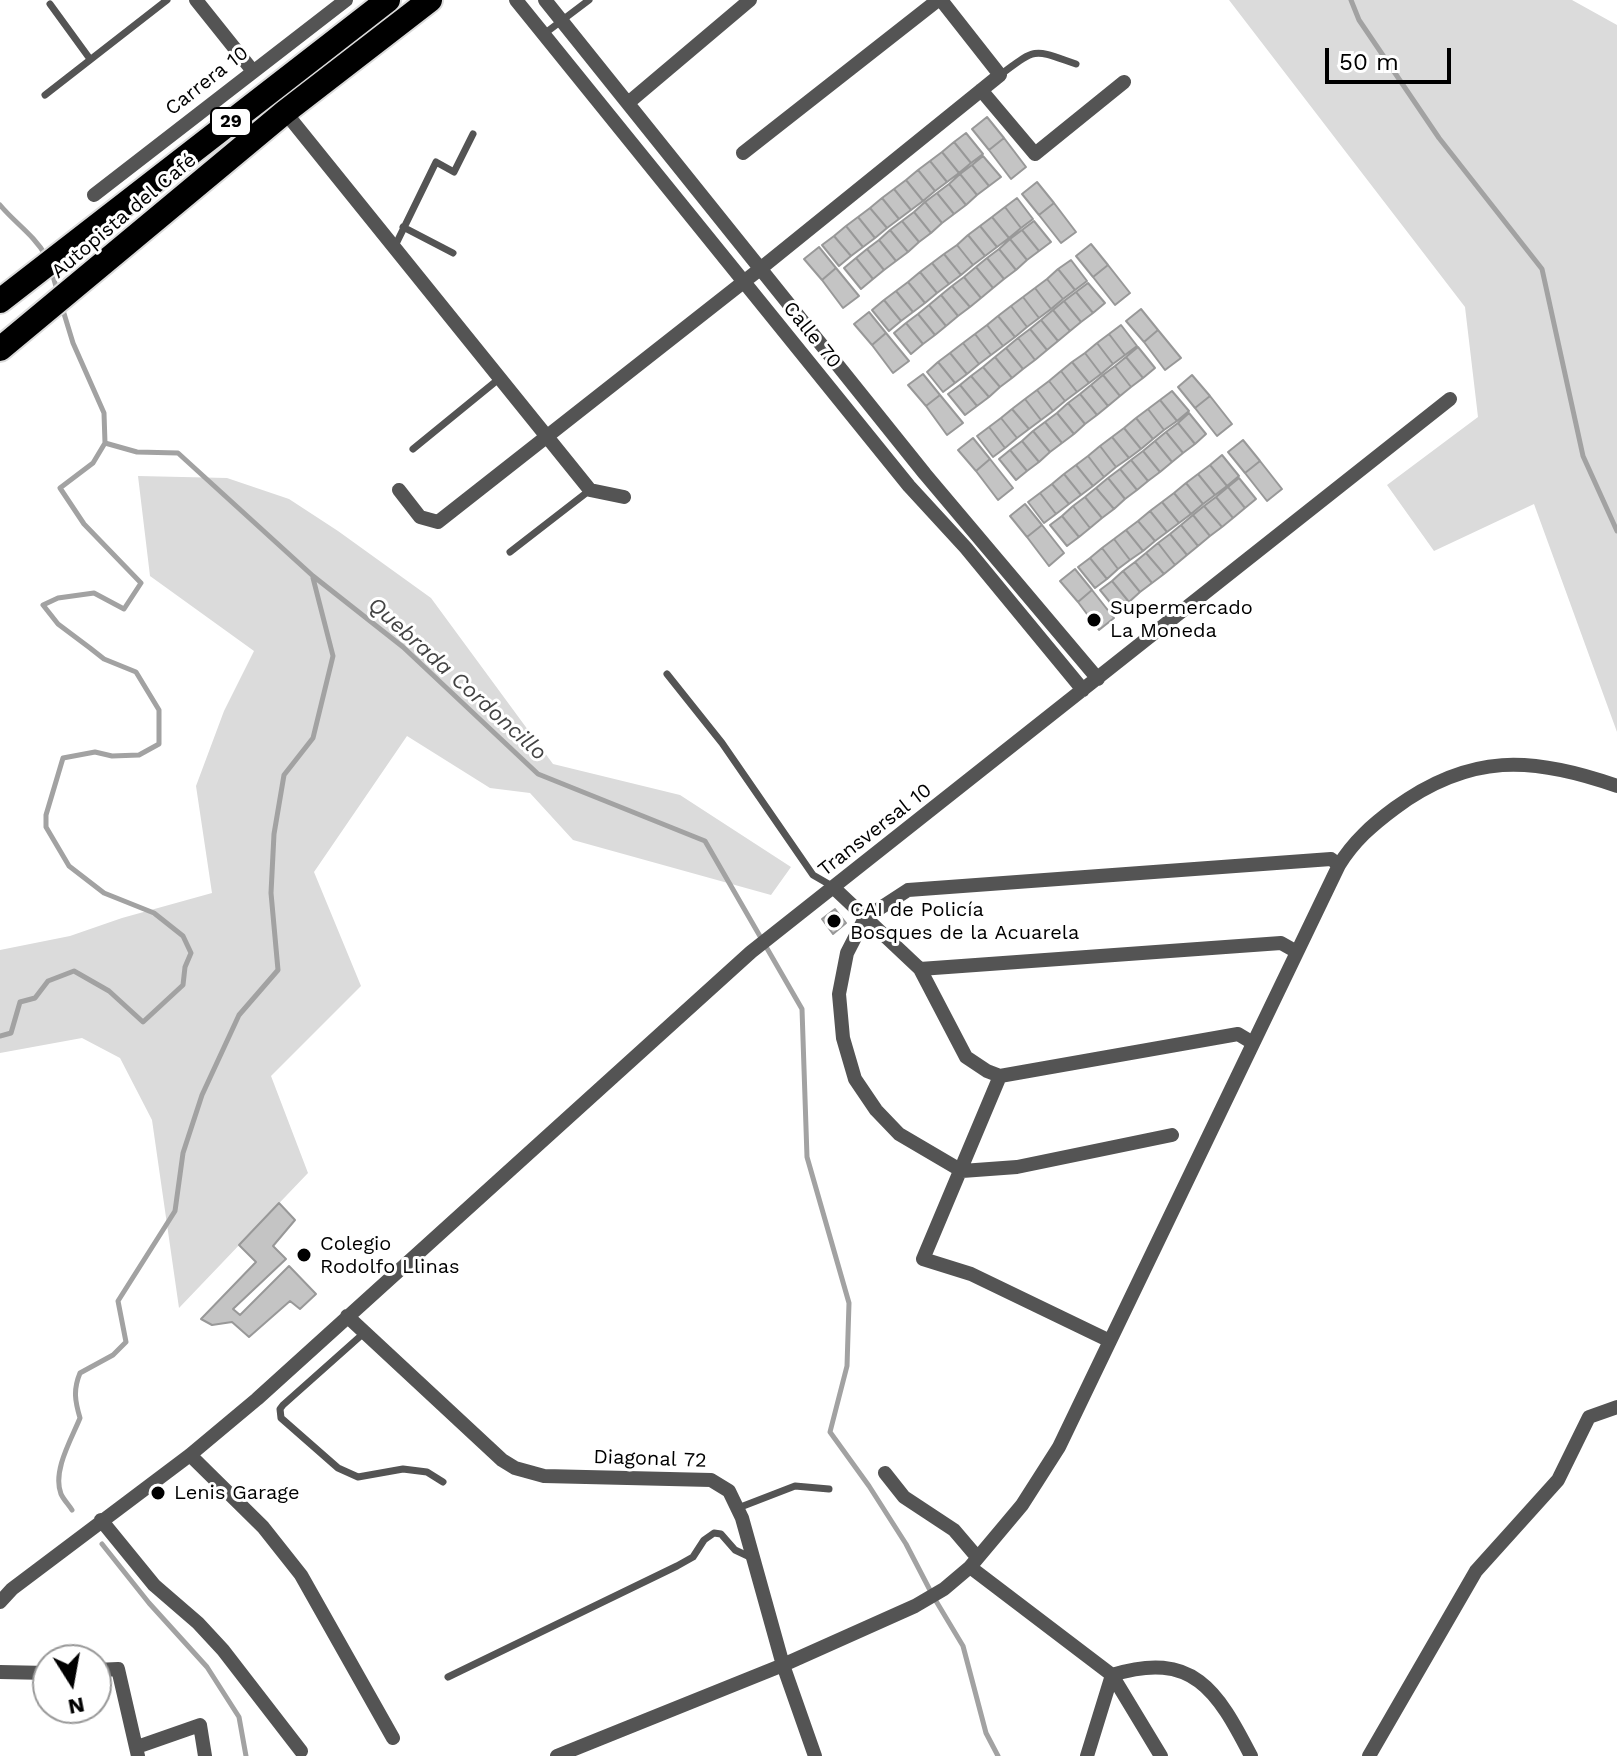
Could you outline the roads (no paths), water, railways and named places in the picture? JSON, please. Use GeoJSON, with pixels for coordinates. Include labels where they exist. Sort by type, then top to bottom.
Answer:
{"type":"FeatureCollection","features":[{"type":"Feature","properties":{"kind":"highway","name":"Autopista del Café"},"geometry":{"type":"LineString","coordinates":[[0,301],[388,0]]}},
{"type":"Feature","properties":{"kind":"highway","name":"Autopista del Café"},"geometry":{"type":"LineString","coordinates":[[0,349],[285,112],[430,0]]}},
{"type":"Feature","properties":{"kind":"street"},"geometry":{"type":"LineString","coordinates":[[196,0],[252,70]]}},
{"type":"Feature","properties":{"kind":"street","name":"Carrera 10"},"geometry":{"type":"LineString","coordinates":[[94,195],[346,0]]}},
{"type":"Feature","properties":{"kind":"street","name":"Calle 70"},"geometry":{"type":"LineString","coordinates":[[516,0],[909,486],[966,548],[1083,690]]}},
{"type":"Feature","properties":{"kind":"street","name":"Calle 70"},"geometry":{"type":"LineString","coordinates":[[545,0],[925,474],[1098,679]]}},
{"type":"Feature","properties":{"kind":"street"},"geometry":{"type":"LineString","coordinates":[[628,103],[750,0]]}},
{"type":"Feature","properties":{"kind":"street"},"geometry":{"type":"LineString","coordinates":[[399,490],[420,517],[438,522],[743,283],[1000,75],[940,0],[743,153]]}},
{"type":"Feature","properties":{"kind":"street"},"geometry":{"type":"LineString","coordinates":[[981,90],[1035,154],[1124,82]]}},
{"type":"Feature","properties":{"kind":"street"},"geometry":{"type":"LineString","coordinates":[[285,112],[590,490],[624,497]]}},
{"type":"Feature","properties":{"kind":"street","name":"Transversal 10"},"geometry":{"type":"LineString","coordinates":[[0,1602],[12,1589],[190,1455],[257,1399],[751,952],[1450,399]]}},
{"type":"Feature","properties":{"kind":"street"},"geometry":{"type":"LineString","coordinates":[[557,1756],[783,1665],[915,1606],[944,1589],[974,1562],[1044,1475],[1339,865],[1355,841],[1430,786],[1488,765],[1539,766],[1597,778],[1617,786]]}},
{"type":"Feature","properties":{"kind":"street"},"geometry":{"type":"LineString","coordinates":[[1172,1135],[1017,1167],[962,1171],[899,1134],[876,1110],[855,1079],[843,1038],[839,994],[847,953],[865,918],[908,890],[1331,859],[1339,865]]}},
{"type":"Feature","properties":{"kind":"street"},"geometry":{"type":"LineString","coordinates":[[834,888],[920,969],[966,1057],[1000,1076],[1238,1034],[1253,1043]]}},
{"type":"Feature","properties":{"kind":"street"},"geometry":{"type":"LineString","coordinates":[[920,969],[1281,943],[1297,952]]}},
{"type":"Feature","properties":{"kind":"street"},"geometry":{"type":"LineString","coordinates":[[1000,1076],[923,1259],[971,1274],[1110,1341]]}},
{"type":"Feature","properties":{"kind":"street","name":"Diagonal 72"},"geometry":{"type":"LineString","coordinates":[[347,1316],[502,1460],[515,1468],[544,1476],[711,1480],[729,1491],[738,1508],[783,1665],[815,1756]]}},
{"type":"Feature","properties":{"kind":"street"},"geometry":{"type":"LineString","coordinates":[[1369,1756],[1476,1571],[1558,1480],[1589,1417],[1617,1407]]}},
{"type":"Feature","properties":{"kind":"street"},"geometry":{"type":"LineString","coordinates":[[190,1455],[263,1527],[301,1575],[393,1738]]}},
{"type":"Feature","properties":{"kind":"street"},"geometry":{"type":"LineString","coordinates":[[885,1473],[904,1497],[954,1530],[974,1562],[1112,1675],[1161,1756]]}},
{"type":"Feature","properties":{"kind":"street"},"geometry":{"type":"LineString","coordinates":[[101,1520],[154,1585],[198,1623],[223,1650],[301,1751]]}},
{"type":"Feature","properties":{"kind":"street"},"geometry":{"type":"LineString","coordinates":[[1112,1675],[1138,1667],[1162,1666],[1192,1677],[1217,1696],[1251,1756]]}},
{"type":"Feature","properties":{"kind":"street"},"geometry":{"type":"LineString","coordinates":[[112,1669],[118,1669],[138,1752],[200,1725],[205,1756]]}},
{"type":"Feature","properties":{"kind":"street"},"geometry":{"type":"LineString","coordinates":[[0,1672],[32,1673]]}},
{"type":"Feature","properties":{"kind":"street"},"geometry":{"type":"LineString","coordinates":[[1087,1756],[1112,1675]]}},
{"type":"Feature","properties":{"kind":"lane"},"geometry":{"type":"LineString","coordinates":[[45,95],[167,0]]}},
{"type":"Feature","properties":{"kind":"lane"},"geometry":{"type":"LineString","coordinates":[[544,34],[589,0]]}},
{"type":"Feature","properties":{"kind":"lane"},"geometry":{"type":"LineString","coordinates":[[50,4],[90,59]]}},
{"type":"Feature","properties":{"kind":"lane"},"geometry":{"type":"LineString","coordinates":[[1000,75],[1033,52],[1076,64]]}},
{"type":"Feature","properties":{"kind":"lane"},"geometry":{"type":"LineString","coordinates":[[395,248],[436,162],[454,172],[473,134]]}},
{"type":"Feature","properties":{"kind":"lane"},"geometry":{"type":"LineString","coordinates":[[403,227],[453,253]]}},
{"type":"Feature","properties":{"kind":"lane"},"geometry":{"type":"LineString","coordinates":[[413,449],[500,378]]}},
{"type":"Feature","properties":{"kind":"lane"},"geometry":{"type":"LineString","coordinates":[[510,552],[590,490]]}},
{"type":"Feature","properties":{"kind":"lane"},"geometry":{"type":"LineString","coordinates":[[667,674],[722,743],[813,875],[834,888]]}},
{"type":"Feature","properties":{"kind":"lane"},"geometry":{"type":"LineString","coordinates":[[365,1332],[283,1405],[281,1418],[338,1468],[358,1477],[403,1469],[427,1472],[443,1482]]}},
{"type":"Feature","properties":{"kind":"lane"},"geometry":{"type":"LineString","coordinates":[[738,1508],[795,1486],[829,1489]]}},
{"type":"Feature","properties":{"kind":"lane"},"geometry":{"type":"LineString","coordinates":[[448,1677],[677,1566],[693,1557],[704,1540],[714,1533],[721,1534],[735,1550],[752,1558]]}},
{"type":"Feature","properties":{"kind":"waterway"},"geometry":{"type":"LineString","coordinates":[[1351,0],[1359,20],[1439,138],[1542,269],[1583,456],[1617,531]]}},
{"type":"Feature","properties":{"kind":"waterway"},"geometry":{"type":"LineString","coordinates":[[0,205],[46,256]]}},
{"type":"Feature","properties":{"kind":"waterway"},"geometry":{"type":"LineString","coordinates":[[51,269],[57,290]]}},
{"type":"Feature","properties":{"kind":"waterway"},"geometry":{"type":"LineString","coordinates":[[0,1036],[11,1033],[20,1002],[35,998],[48,981],[74,971],[109,991],[143,1022],[183,985],[185,967],[191,953],[183,936],[154,913],[104,893],[69,866],[46,827],[46,815],[63,758],[95,752],[112,756],[139,755],[159,744],[159,710],[136,672],[104,659],[58,624],[43,605],[58,598],[94,593],[124,609],[141,583],[84,524],[60,488],[93,463],[105,443],[104,413],[73,343],[62,307]]}},
{"type":"Feature","properties":{"kind":"waterway","name":"Quebrada Cordoncillo"},"geometry":{"type":"LineString","coordinates":[[105,443],[137,452],[178,453],[313,576],[403,647],[538,774],[705,841],[802,1009],[807,1157],[849,1303],[847,1366],[830,1432],[906,1544],[963,1646],[986,1733],[998,1756]]}},
{"type":"Feature","properties":{"kind":"waterway"},"geometry":{"type":"LineString","coordinates":[[72,1510],[61,1494],[59,1475],[80,1418],[76,1396],[80,1373],[113,1355],[126,1342],[118,1301],[175,1211],[183,1153],[202,1095],[239,1015],[278,970],[271,893],[274,834],[284,775],[313,738],[333,656],[313,578]]}},
{"type":"Feature","properties":{"kind":"waterway"},"geometry":{"type":"LineString","coordinates":[[102,1544],[149,1603],[207,1667],[239,1717],[246,1756]]}},
{"type":"Feature","properties":{"kind":"place","name":"Supermercado La Moneda"},"geometry":{"type":"Point","coordinates":[1094,620]}},
{"type":"Feature","properties":{"kind":"place","name":"CAI de Policía Bosques de la Acuarela"},"geometry":{"type":"Point","coordinates":[834,921]}},
{"type":"Feature","properties":{"kind":"place","name":"Colegio Rodolfo Llinas"},"geometry":{"type":"Point","coordinates":[304,1255]}},
{"type":"Feature","properties":{"kind":"place","name":"Lenis Garage"},"geometry":{"type":"Point","coordinates":[158,1493]}}]}
